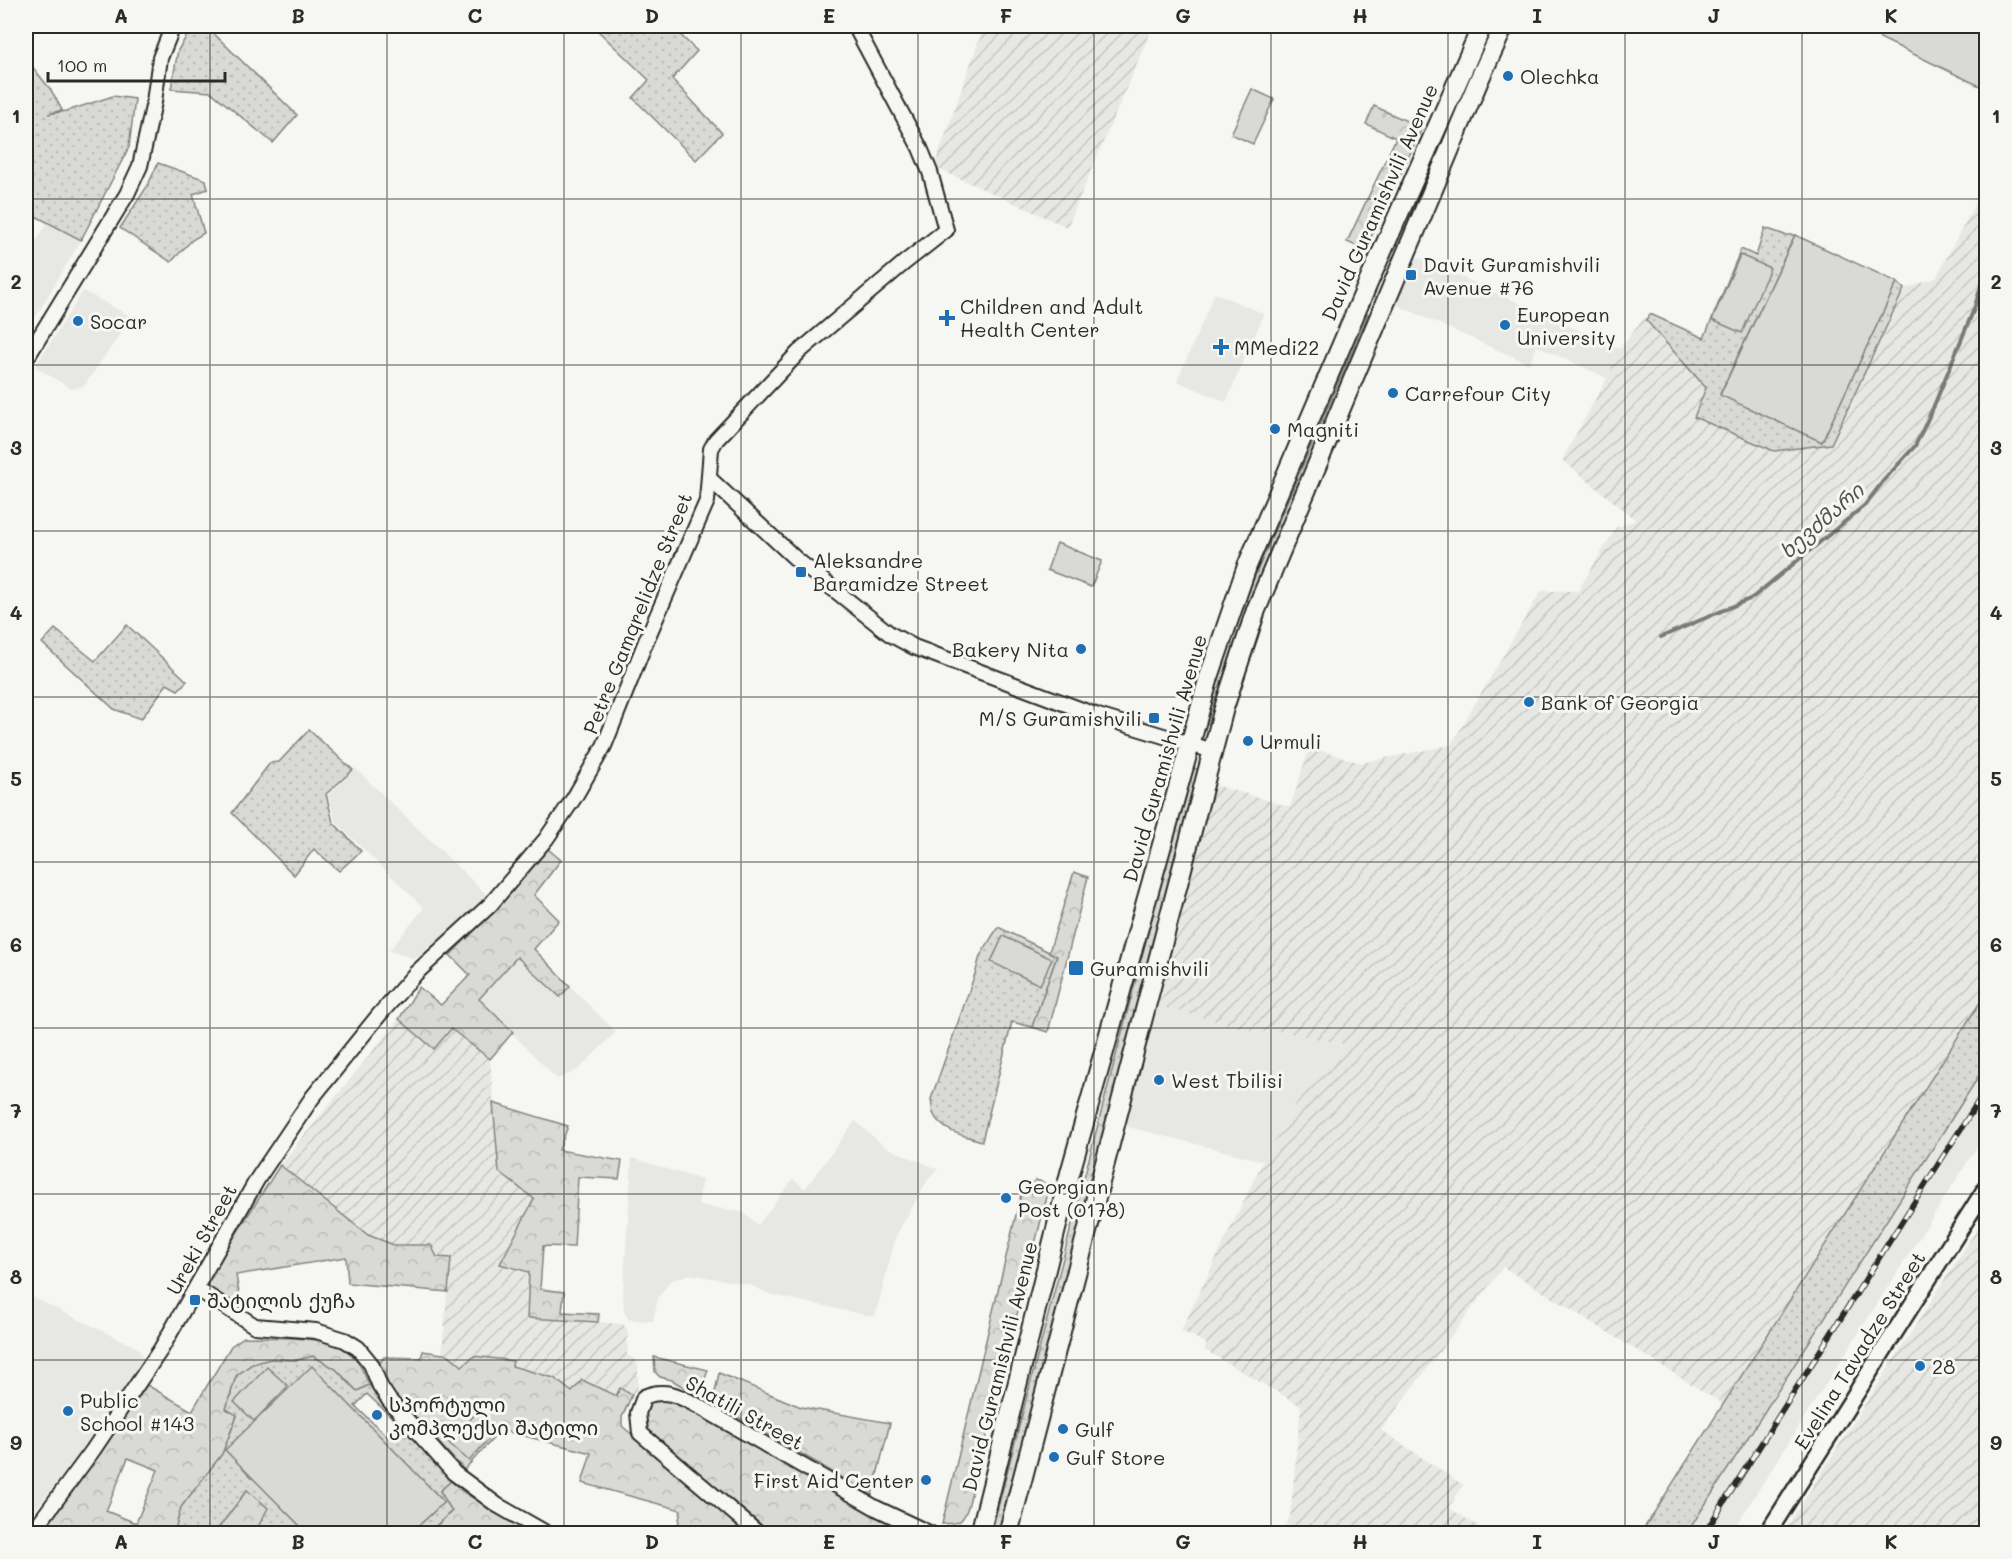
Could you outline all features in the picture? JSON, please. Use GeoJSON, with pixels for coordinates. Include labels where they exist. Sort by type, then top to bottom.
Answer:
{"type":"FeatureCollection","features":[{"type":"Feature","properties":{"kind":"main road","name":"David Guramishvili Avenue"},"geometry":{"type":"LineString","coordinates":[[980,1533],[1070,1173],[1209,677],[1246,566],[1482,26]]}},
{"type":"Feature","properties":{"kind":"main road"},"geometry":{"type":"LineString","coordinates":[[1008,1533],[1233,679],[1256,610],[1470,101],[1504,26]]}},
{"type":"Feature","properties":{"kind":"main road","name":"Evelina Tavadze Street"},"geometry":{"type":"LineString","coordinates":[[1767,1533],[1986,1188]]}},
{"type":"Feature","properties":{"kind":"street"},"geometry":{"type":"LineString","coordinates":[[26,359],[127,194],[140,166],[154,102],[160,58],[173,26]]}},
{"type":"Feature","properties":{"kind":"street","name":"Petre Gamqrelidze Street"},"geometry":{"type":"LineString","coordinates":[[416,973],[490,905],[546,839],[574,798],[604,746],[646,641],[707,501],[711,449],[716,440],[783,369],[816,338],[946,230],[930,172],[920,148],[855,26]]}},
{"type":"Feature","properties":{"kind":"street"},"geometry":{"type":"LineString","coordinates":[[710,479],[797,560],[890,634],[914,647],[1098,716],[1213,751]]}},
{"type":"Feature","properties":{"kind":"street","name":"Ureki Street"},"geometry":{"type":"LineString","coordinates":[[31,1533],[93,1450],[161,1349],[258,1178],[306,1107],[379,1015],[416,973]]}},
{"type":"Feature","properties":{"kind":"street"},"geometry":{"type":"LineString","coordinates":[[196,1288],[255,1326],[316,1331],[345,1340],[358,1348],[371,1364],[389,1400],[454,1473],[497,1505],[548,1533]]}},
{"type":"Feature","properties":{"kind":"street","name":"Shatili Street"},"geometry":{"type":"LineString","coordinates":[[759,1533],[640,1433],[638,1413],[644,1397],[653,1393],[671,1393],[700,1407],[876,1508],[931,1533]]}},
{"type":"Feature","properties":{"kind":"shaded area"},"geometry":{"type":"Polygon","coordinates":[[[984,26],[1153,26],[1067,227],[934,167],[984,26]]]}},
{"type":"Feature","properties":{"kind":"shaded area"},"geometry":{"type":"Polygon","coordinates":[[[1981,192],[1986,194],[1986,993],[1723,1404],[1503,1267],[1381,1430],[1463,1485],[1449,1508],[1490,1533],[1281,1533],[1290,1517],[1301,1406],[1205,1350],[1206,1343],[1181,1331],[1263,1161],[1311,1077],[1330,1070],[1343,1044],[1281,1031],[1258,1032],[1157,1006],[1212,784],[1290,807],[1310,747],[1361,763],[1451,745],[1541,591],[1578,591],[1616,528],[1636,520],[1562,460],[1607,378],[1620,349],[1644,318],[1707,388],[1695,417],[1831,444],[1904,289],[1936,278],[1981,192]]]}},
{"type":"Feature","properties":{"kind":"shaded area"},"geometry":{"type":"Polygon","coordinates":[[[47,223],[81,240],[26,333],[26,259],[47,223]]]}},
{"type":"Feature","properties":{"kind":"shaded area","name":"European University"},"geometry":{"type":"Polygon","coordinates":[[[1417,257],[1620,349],[1607,378],[1537,346],[1529,364],[1395,304],[1417,257]]]}},
{"type":"Feature","properties":{"kind":"shaded area"},"geometry":{"type":"Polygon","coordinates":[[[83,291],[132,317],[84,386],[72,389],[35,367],[83,291]]]}},
{"type":"Feature","properties":{"kind":"shaded area","name":"MMedi22"},"geometry":{"type":"Polygon","coordinates":[[[1215,293],[1264,314],[1226,402],[1177,381],[1215,293]]]}},
{"type":"Feature","properties":{"kind":"shaded area"},"geometry":{"type":"Polygon","coordinates":[[[356,769],[487,895],[421,957],[412,958],[389,951],[424,908],[336,822],[328,795],[356,769]]]}},
{"type":"Feature","properties":{"kind":"shaded area"},"geometry":{"type":"Polygon","coordinates":[[[517,957],[560,997],[570,986],[616,1032],[578,1070],[557,1079],[479,999],[517,957]]]}},
{"type":"Feature","properties":{"kind":"shaded area"},"geometry":{"type":"Polygon","coordinates":[[[1157,1006],[1258,1032],[1281,1031],[1343,1044],[1330,1070],[1311,1077],[1263,1161],[1125,1126],[1157,1006]]]}},
{"type":"Feature","properties":{"kind":"shaded area"},"geometry":{"type":"Polygon","coordinates":[[[399,1019],[434,1049],[450,1029],[490,1059],[499,1172],[535,1199],[500,1264],[529,1272],[527,1317],[623,1324],[628,1331],[627,1355],[636,1360],[638,1366],[638,1387],[632,1395],[620,1388],[616,1397],[573,1392],[554,1378],[512,1366],[513,1361],[474,1356],[462,1366],[449,1355],[442,1353],[450,1258],[437,1257],[431,1245],[394,1245],[368,1235],[280,1165],[399,1019]]]}},
{"type":"Feature","properties":{"kind":"shaded area"},"geometry":{"type":"Polygon","coordinates":[[[1986,1065],[1986,1133],[1731,1533],[1687,1534],[1986,1065]]]}},
{"type":"Feature","properties":{"kind":"shaded area"},"geometry":{"type":"Polygon","coordinates":[[[855,1121],[885,1147],[938,1169],[930,1176],[896,1236],[875,1317],[773,1295],[750,1285],[690,1274],[670,1281],[658,1298],[653,1321],[629,1320],[624,1311],[623,1296],[632,1158],[702,1180],[698,1205],[742,1212],[758,1225],[793,1179],[805,1189],[855,1121]]]}},
{"type":"Feature","properties":{"kind":"shaded area"},"geometry":{"type":"Polygon","coordinates":[[[1986,1215],[1986,1533],[1783,1533],[1986,1215]]]}},
{"type":"Feature","properties":{"kind":"shaded area","name":"Public School #143"},"geometry":{"type":"Polygon","coordinates":[[[26,1294],[138,1348],[144,1359],[141,1369],[81,1452],[26,1522],[26,1294]]]}},
{"type":"Feature","properties":{"kind":"green space"},"geometry":{"type":"Polygon","coordinates":[[[193,26],[206,26],[297,115],[273,143],[211,92],[171,89],[178,50],[193,26]]]}},
{"type":"Feature","properties":{"kind":"green space"},"geometry":{"type":"Polygon","coordinates":[[[598,26],[671,26],[697,51],[672,79],[722,133],[696,160],[633,98],[649,80],[596,29],[598,26]]]}},
{"type":"Feature","properties":{"kind":"green space"},"geometry":{"type":"Polygon","coordinates":[[[1826,26],[1986,26],[1986,89],[1878,37],[1826,26]]]}},
{"type":"Feature","properties":{"kind":"green space"},"geometry":{"type":"Polygon","coordinates":[[[26,59],[51,90],[62,110],[48,114],[67,111],[113,96],[135,99],[129,147],[81,240],[26,211],[28,170],[26,169],[26,59]]]}},
{"type":"Feature","properties":{"kind":"green space"},"geometry":{"type":"Polygon","coordinates":[[[1252,89],[1274,99],[1253,144],[1231,134],[1252,89]]]}},
{"type":"Feature","properties":{"kind":"green space"},"geometry":{"type":"Polygon","coordinates":[[[1374,106],[1422,128],[1365,250],[1347,242],[1396,138],[1366,124],[1374,106]]]}},
{"type":"Feature","properties":{"kind":"green space"},"geometry":{"type":"Polygon","coordinates":[[[158,163],[206,180],[208,189],[193,194],[204,233],[192,240],[171,262],[120,228],[148,185],[158,163]]]}},
{"type":"Feature","properties":{"kind":"green space"},"geometry":{"type":"Polygon","coordinates":[[[1765,228],[1785,235],[1795,235],[1720,394],[1822,442],[1897,282],[1904,289],[1831,444],[1774,451],[1694,417],[1706,388],[1646,320],[1650,314],[1704,338],[1741,249],[1756,256],[1765,228]]]}},
{"type":"Feature","properties":{"kind":"green space"},"geometry":{"type":"Polygon","coordinates":[[[1795,235],[1897,282],[1822,442],[1720,395],[1795,235]]]}},
{"type":"Feature","properties":{"kind":"green space"},"geometry":{"type":"Polygon","coordinates":[[[1740,255],[1770,268],[1742,333],[1712,320],[1740,255]]]}},
{"type":"Feature","properties":{"kind":"green space"},"geometry":{"type":"Polygon","coordinates":[[[1368,314],[1376,318],[1254,596],[1224,675],[1210,724],[1203,722],[1219,666],[1258,569],[1368,314]]]}},
{"type":"Feature","properties":{"kind":"green space"},"geometry":{"type":"Polygon","coordinates":[[[1057,543],[1102,561],[1091,587],[1047,570],[1057,543]]]}},
{"type":"Feature","properties":{"kind":"green space"},"geometry":{"type":"Polygon","coordinates":[[[127,625],[187,681],[178,690],[167,684],[141,719],[114,709],[42,643],[55,629],[95,661],[127,625]]]}},
{"type":"Feature","properties":{"kind":"green space"},"geometry":{"type":"Polygon","coordinates":[[[309,730],[353,770],[326,794],[333,822],[361,851],[339,871],[314,849],[294,875],[232,813],[270,763],[279,762],[309,730]]]}},
{"type":"Feature","properties":{"kind":"green space"},"geometry":{"type":"Polygon","coordinates":[[[1191,768],[1198,769],[1014,1474],[998,1533],[991,1534],[1191,768]]]}},
{"type":"Feature","properties":{"kind":"green space"},"geometry":{"type":"Polygon","coordinates":[[[548,849],[561,860],[534,895],[559,920],[534,949],[570,986],[560,997],[517,957],[479,999],[513,1032],[490,1059],[451,1029],[434,1049],[399,1019],[419,987],[441,1005],[470,975],[450,955],[498,907],[548,849]]]}},
{"type":"Feature","properties":{"kind":"green space"},"geometry":{"type":"Polygon","coordinates":[[[1074,872],[1088,877],[1048,1032],[1032,1027],[1057,956],[1049,952],[1074,872]]]}},
{"type":"Feature","properties":{"kind":"green space"},"geometry":{"type":"Polygon","coordinates":[[[998,927],[1057,956],[1032,1027],[1012,1022],[982,1141],[961,1135],[942,1125],[933,1113],[931,1099],[980,956],[998,927]]]}},
{"type":"Feature","properties":{"kind":"green space"},"geometry":{"type":"Polygon","coordinates":[[[1003,936],[1052,959],[1040,985],[991,962],[1003,936]]]}},
{"type":"Feature","properties":{"kind":"green space"},"geometry":{"type":"Polygon","coordinates":[[[1986,993],[1986,1065],[1687,1533],[1641,1533],[1986,993]]]}},
{"type":"Feature","properties":{"kind":"green space"},"geometry":{"type":"Polygon","coordinates":[[[493,1103],[568,1126],[559,1150],[622,1161],[619,1179],[578,1177],[574,1247],[543,1246],[540,1289],[564,1292],[562,1312],[599,1314],[598,1322],[527,1318],[529,1272],[500,1264],[534,1199],[499,1172],[493,1103]]]}},
{"type":"Feature","properties":{"kind":"green space"},"geometry":{"type":"Polygon","coordinates":[[[280,1165],[368,1235],[394,1245],[431,1245],[437,1257],[451,1258],[448,1292],[348,1283],[346,1257],[236,1275],[242,1311],[202,1288],[280,1165]]]}},
{"type":"Feature","properties":{"kind":"green space"},"geometry":{"type":"Polygon","coordinates":[[[1036,1180],[1050,1185],[968,1507],[959,1522],[942,1524],[1022,1190],[1036,1180]]]}},
{"type":"Feature","properties":{"kind":"green space"},"geometry":{"type":"Polygon","coordinates":[[[244,1337],[298,1338],[337,1345],[354,1357],[369,1385],[357,1391],[336,1369],[313,1356],[297,1360],[270,1359],[252,1364],[236,1376],[226,1409],[237,1415],[222,1454],[181,1507],[175,1530],[178,1533],[40,1534],[147,1385],[192,1411],[231,1346],[244,1337]],[[128,1458],[106,1511],[136,1523],[158,1470],[128,1458]]]}},
{"type":"Feature","properties":{"kind":"green space"},"geometry":{"type":"Polygon","coordinates":[[[423,1351],[449,1355],[462,1366],[474,1356],[513,1361],[512,1366],[554,1378],[572,1392],[582,1380],[616,1396],[620,1388],[632,1395],[622,1417],[622,1426],[750,1533],[710,1533],[678,1525],[681,1510],[582,1483],[591,1453],[501,1430],[464,1470],[407,1408],[389,1393],[379,1364],[384,1357],[421,1358],[423,1351]]]}},
{"type":"Feature","properties":{"kind":"green space"},"geometry":{"type":"Polygon","coordinates":[[[313,1356],[336,1369],[357,1391],[369,1385],[451,1481],[440,1491],[452,1511],[428,1533],[411,1533],[444,1502],[226,1450],[307,1533],[251,1533],[259,1525],[247,1490],[218,1529],[212,1533],[178,1533],[175,1530],[181,1507],[222,1454],[237,1416],[226,1409],[236,1376],[252,1364],[270,1359],[297,1360],[313,1356]],[[367,1394],[355,1406],[388,1437],[400,1425],[367,1394]]]}},
{"type":"Feature","properties":{"kind":"green space"},"geometry":{"type":"Polygon","coordinates":[[[654,1357],[708,1370],[701,1391],[695,1394],[672,1380],[660,1377],[655,1372],[654,1357]]]}},
{"type":"Feature","properties":{"kind":"green space"},"geometry":{"type":"Polygon","coordinates":[[[312,1366],[444,1502],[411,1533],[307,1533],[225,1450],[312,1366]]]}},
{"type":"Feature","properties":{"kind":"green space"},"geometry":{"type":"Polygon","coordinates":[[[267,1367],[288,1386],[254,1421],[234,1402],[267,1367]]]}},
{"type":"Feature","properties":{"kind":"green space"},"geometry":{"type":"Polygon","coordinates":[[[719,1373],[801,1407],[890,1423],[872,1495],[719,1406],[714,1397],[719,1373]]]}},
{"type":"Feature","properties":{"kind":"green space"},"geometry":{"type":"Polygon","coordinates":[[[655,1398],[674,1401],[839,1494],[919,1533],[807,1533],[794,1527],[785,1533],[771,1533],[646,1428],[645,1411],[655,1398]]]}},
{"type":"Feature","properties":{"kind":"green space"},"geometry":{"type":"Polygon","coordinates":[[[477,1412],[497,1430],[469,1461],[449,1443],[477,1412]]]}},
{"type":"Feature","properties":{"kind":"green space"},"geometry":{"type":"Polygon","coordinates":[[[451,1481],[466,1494],[533,1533],[428,1534],[452,1511],[440,1491],[451,1481]]]}},
{"type":"Feature","properties":{"kind":"green space"},"geometry":{"type":"Polygon","coordinates":[[[247,1490],[268,1508],[259,1525],[251,1533],[212,1533],[218,1529],[247,1490]]]}},
{"type":"Feature","properties":{"kind":"waterway","name":"ხევძმარი"},"geometry":{"type":"LineString","coordinates":[[1661,637],[1752,598],[1865,505],[1915,446],[1974,309],[1986,270]]}},
{"type":"Feature","properties":{"kind":"railway"},"geometry":{"type":"LineString","coordinates":[[1704,1534],[1986,1089]]}},
{"type":"Feature","properties":{"kind":"place","name":"Olechka"},"geometry":{"type":"Point","coordinates":[1508,76]}},
{"type":"Feature","properties":{"kind":"place","name":"Davit Guramishvili Avenue #76"},"geometry":{"type":"Point","coordinates":[1411,275]}},
{"type":"Feature","properties":{"kind":"place","name":"Children and Adult Health Center"},"geometry":{"type":"Point","coordinates":[947,318]}},
{"type":"Feature","properties":{"kind":"place","name":"Socar"},"geometry":{"type":"Point","coordinates":[78,321]}},
{"type":"Feature","properties":{"kind":"place","name":"European University"},"geometry":{"type":"Point","coordinates":[1505,325]}},
{"type":"Feature","properties":{"kind":"place","name":"MMedi22"},"geometry":{"type":"Point","coordinates":[1221,347]}},
{"type":"Feature","properties":{"kind":"place","name":"Carrefour City"},"geometry":{"type":"Point","coordinates":[1393,393]}},
{"type":"Feature","properties":{"kind":"place","name":"Magniti"},"geometry":{"type":"Point","coordinates":[1275,429]}},
{"type":"Feature","properties":{"kind":"place","name":"Aleksandre Baramidze Street"},"geometry":{"type":"Point","coordinates":[801,572]}},
{"type":"Feature","properties":{"kind":"place","name":"Bakery Nita"},"geometry":{"type":"Point","coordinates":[1081,649]}},
{"type":"Feature","properties":{"kind":"place","name":"Bank of Georgia"},"geometry":{"type":"Point","coordinates":[1529,702]}},
{"type":"Feature","properties":{"kind":"place","name":"M/S Guramishvili"},"geometry":{"type":"Point","coordinates":[1154,718]}},
{"type":"Feature","properties":{"kind":"place","name":"Urmuli"},"geometry":{"type":"Point","coordinates":[1248,741]}},
{"type":"Feature","properties":{"kind":"place","name":"Guramishvili"},"geometry":{"type":"Point","coordinates":[1076,968]}},
{"type":"Feature","properties":{"kind":"place","name":"West Tbilisi"},"geometry":{"type":"Point","coordinates":[1159,1080]}},
{"type":"Feature","properties":{"kind":"place","name":"Georgian Post (0178)"},"geometry":{"type":"Point","coordinates":[1006,1198]}},
{"type":"Feature","properties":{"kind":"place","name":"შატილის ქუჩა"},"geometry":{"type":"Point","coordinates":[195,1300]}},
{"type":"Feature","properties":{"kind":"place","name":"28"},"geometry":{"type":"Point","coordinates":[1920,1366]}},
{"type":"Feature","properties":{"kind":"place","name":"Public School #143"},"geometry":{"type":"Point","coordinates":[68,1411]}},
{"type":"Feature","properties":{"kind":"place","name":"სპორტული კომპლექსი შატილი"},"geometry":{"type":"Point","coordinates":[377,1415]}},
{"type":"Feature","properties":{"kind":"place","name":"Gulf"},"geometry":{"type":"Point","coordinates":[1063,1429]}},
{"type":"Feature","properties":{"kind":"place","name":"Gulf Store"},"geometry":{"type":"Point","coordinates":[1054,1457]}},
{"type":"Feature","properties":{"kind":"place","name":"First Aid Center"},"geometry":{"type":"Point","coordinates":[926,1480]}}]}
